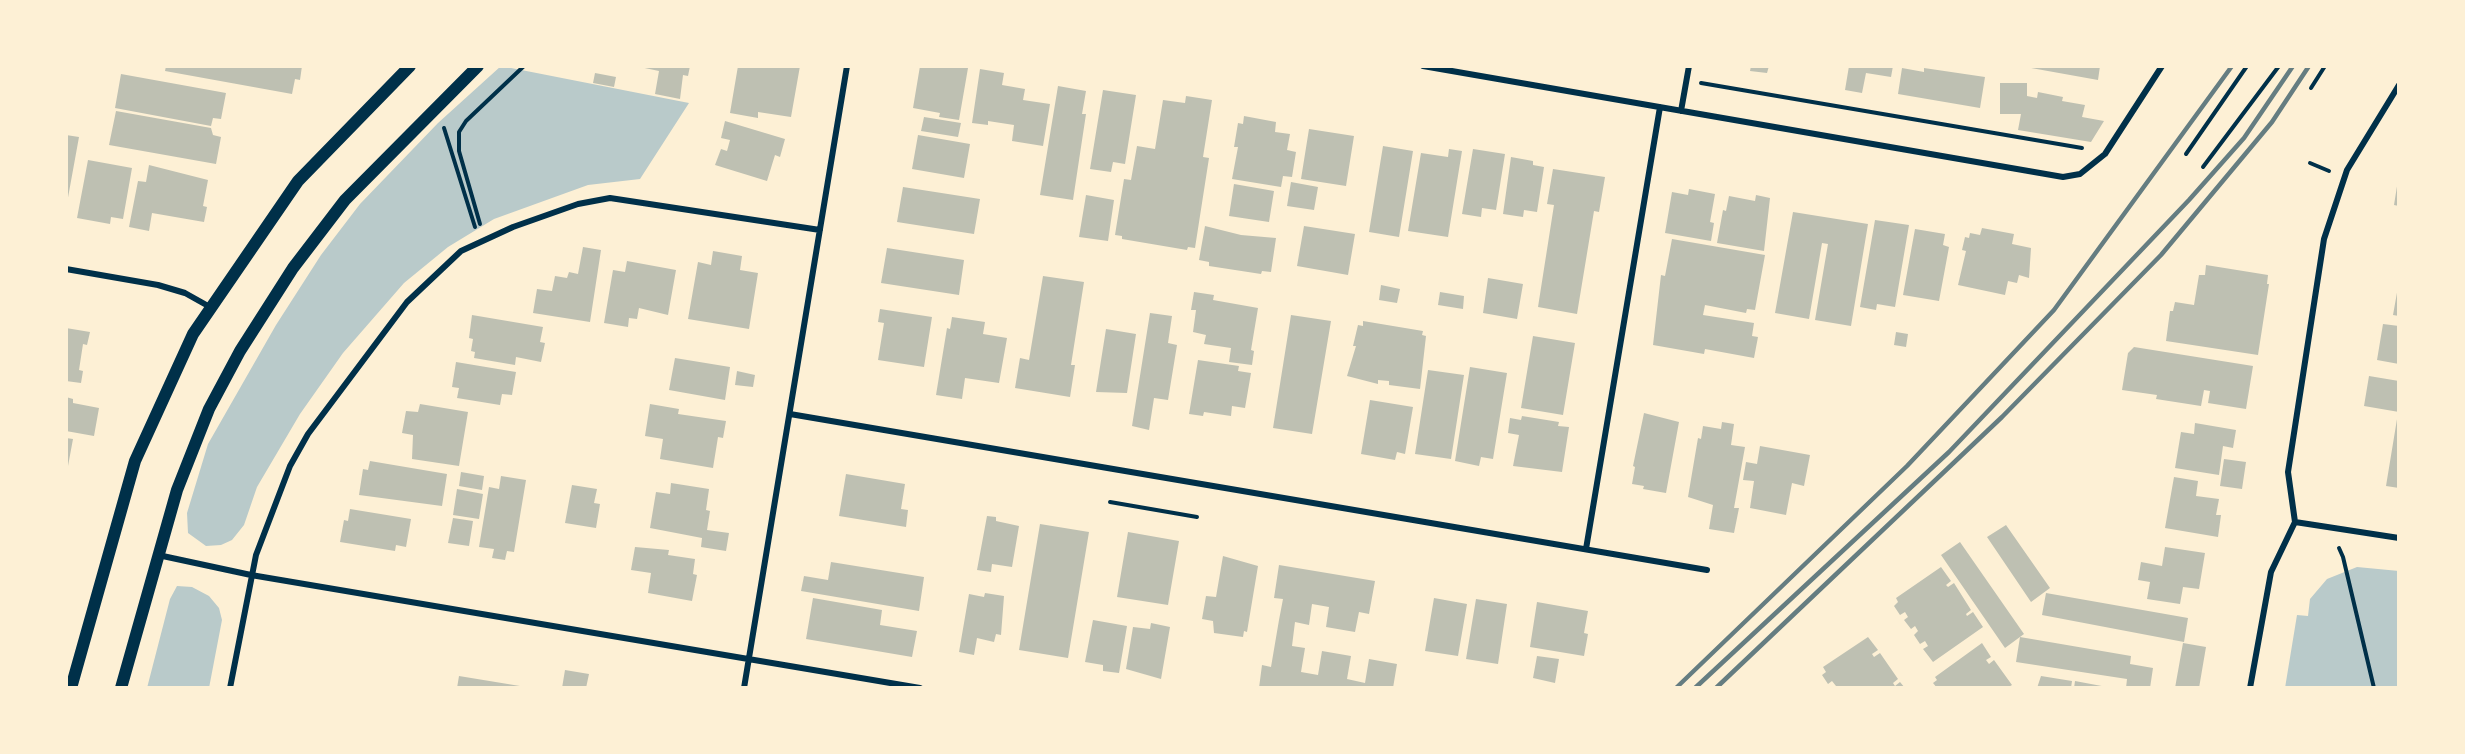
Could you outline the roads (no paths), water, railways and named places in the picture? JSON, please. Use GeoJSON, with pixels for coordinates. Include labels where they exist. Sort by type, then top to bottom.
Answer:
{"type":"FeatureCollection","features":[{"type":"Feature","properties":{"kind":"main road"},"geometry":{"type":"LineString","coordinates":[[70,685],[135,461],[172,378],[210,307],[298,181],[410,66]]}},
{"type":"Feature","properties":{"kind":"main road"},"geometry":{"type":"LineString","coordinates":[[121,688],[177,490],[209,409],[240,351],[293,268],[345,200],[478,66]]}},
{"type":"Feature","properties":{"kind":"street"},"geometry":{"type":"LineString","coordinates":[[744,688],[847,66]]}},
{"type":"Feature","properties":{"kind":"street"},"geometry":{"type":"LineString","coordinates":[[1423,66],[2056,176],[2080,174],[2105,154],[2162,66]]}},
{"type":"Feature","properties":{"kind":"street"},"geometry":{"type":"LineString","coordinates":[[1681,111],[1689,66]]}},
{"type":"Feature","properties":{"kind":"street"},"geometry":{"type":"LineString","coordinates":[[2250,688],[2271,572],[2295,522],[2288,472],[2324,240],[2346,170],[2398,88]]}},
{"type":"Feature","properties":{"kind":"street"},"geometry":{"type":"LineString","coordinates":[[1586,549],[1660,107]]}},
{"type":"Feature","properties":{"kind":"street"},"geometry":{"type":"LineString","coordinates":[[230,688],[251,575],[267,522],[290,466],[308,434],[407,302],[461,251],[524,223],[578,204],[610,198],[820,230]]}},
{"type":"Feature","properties":{"kind":"street"},"geometry":{"type":"LineString","coordinates":[[66,269],[158,285],[185,293],[210,307]]}},
{"type":"Feature","properties":{"kind":"street"},"geometry":{"type":"LineString","coordinates":[[790,414],[1707,570]]}},
{"type":"Feature","properties":{"kind":"street"},"geometry":{"type":"LineString","coordinates":[[2295,522],[2399,538]]}},
{"type":"Feature","properties":{"kind":"street"},"geometry":{"type":"LineString","coordinates":[[157,555],[251,575],[920,688]]}},
{"type":"Feature","properties":{"kind":"railway"},"geometry":{"type":"LineString","coordinates":[[1676,688],[1907,466],[2054,310],[2232,66]]}},
{"type":"Feature","properties":{"kind":"railway"},"geometry":{"type":"LineString","coordinates":[[1695,688],[1949,452],[2189,200],[2244,138],[2293,66]]}},
{"type":"Feature","properties":{"kind":"railway"},"geometry":{"type":"LineString","coordinates":[[1716,688],[2002,417],[2161,255],[2272,122],[2309,66]]}}]}
